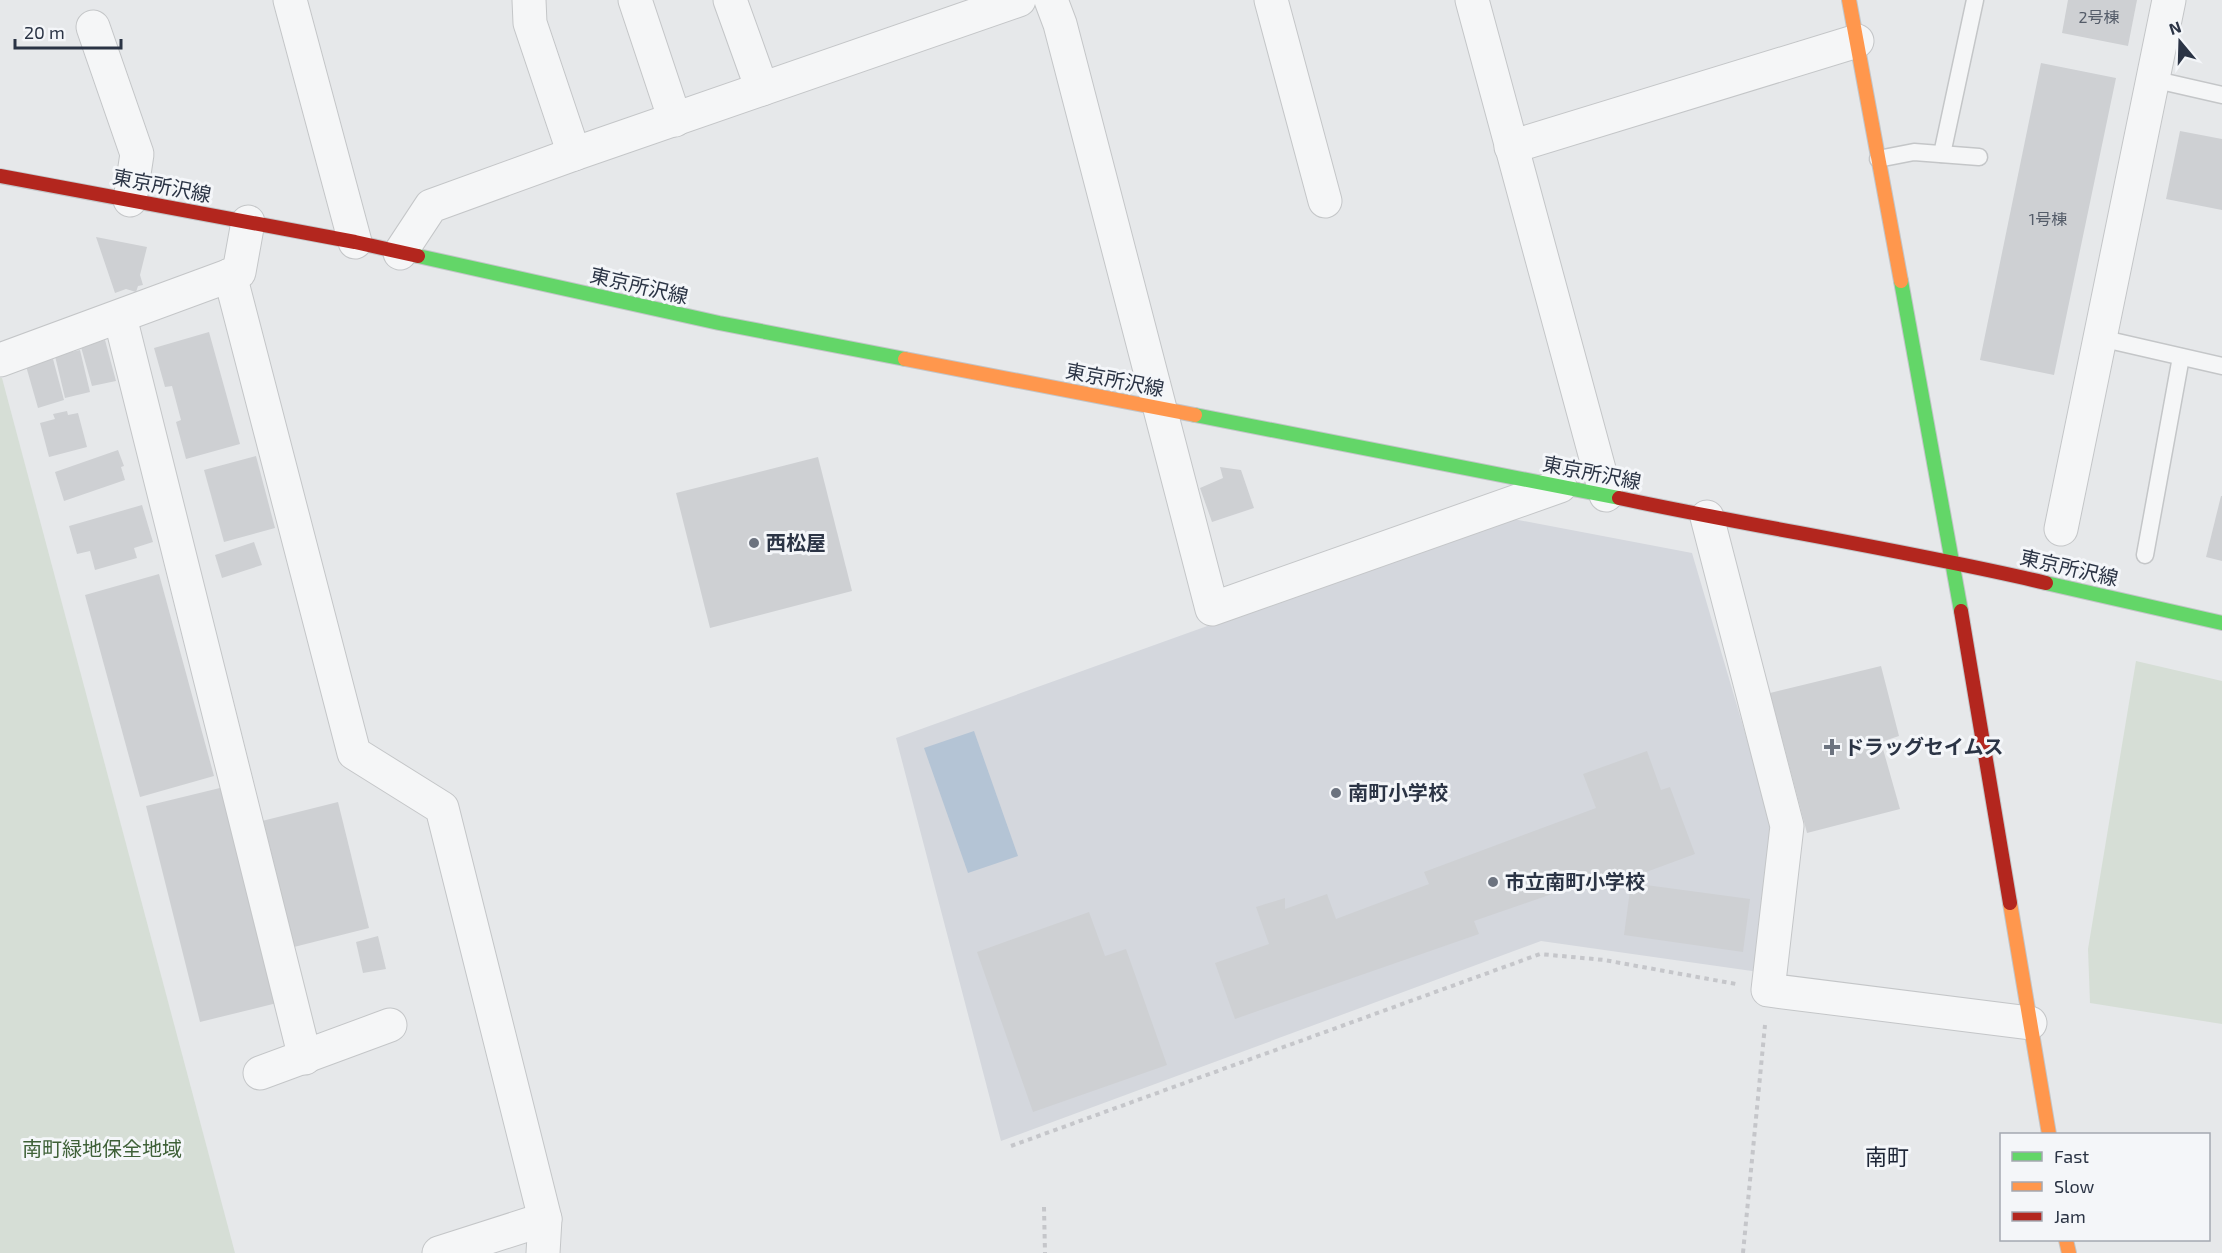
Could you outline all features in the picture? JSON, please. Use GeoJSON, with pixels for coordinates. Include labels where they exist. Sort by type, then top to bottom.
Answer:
{"type":"FeatureCollection","features":[{"type":"Feature","properties":{"kind":"main road"},"geometry":{"type":"LineString","coordinates":[[1849,0],[1941,490],[1951,561],[2049,1133]]}},
{"type":"Feature","properties":{"kind":"main road","name":"東京所沢線"},"geometry":{"type":"LineString","coordinates":[[0,176],[355,242],[719,323],[1606,495],[1707,517],[1951,561],[2222,623]]}},
{"type":"Feature","properties":{"kind":"street"},"geometry":{"type":"LineString","coordinates":[[290,0],[304,45],[355,242]]}},
{"type":"Feature","properties":{"kind":"street"},"geometry":{"type":"LineString","coordinates":[[529,0],[530,22],[574,154]]}},
{"type":"Feature","properties":{"kind":"street"},"geometry":{"type":"LineString","coordinates":[[635,0],[675,120]]}},
{"type":"Feature","properties":{"kind":"street"},"geometry":{"type":"LineString","coordinates":[[730,0],[762,89]]}},
{"type":"Feature","properties":{"kind":"street"},"geometry":{"type":"LineString","coordinates":[[400,253],[431,206],[1019,0]]}},
{"type":"Feature","properties":{"kind":"street"},"geometry":{"type":"LineString","coordinates":[[1051,0],[1060,24],[1162,409],[1212,609],[1560,486]]}},
{"type":"Feature","properties":{"kind":"street"},"geometry":{"type":"LineString","coordinates":[[1271,0],[1325,201]]}},
{"type":"Feature","properties":{"kind":"street"},"geometry":{"type":"LineString","coordinates":[[1472,0],[1606,495]]}},
{"type":"Feature","properties":{"kind":"street"},"geometry":{"type":"LineString","coordinates":[[2061,529],[2169,0]]}},
{"type":"Feature","properties":{"kind":"street"},"geometry":{"type":"LineString","coordinates":[[93,27],[137,154],[130,200]]}},
{"type":"Feature","properties":{"kind":"street"},"geometry":{"type":"LineString","coordinates":[[1511,147],[1857,41]]}},
{"type":"Feature","properties":{"kind":"street"},"geometry":{"type":"LineString","coordinates":[[0,360],[239,272],[248,222]]}},
{"type":"Feature","properties":{"kind":"street"},"geometry":{"type":"LineString","coordinates":[[230,275],[354,753],[442,808],[544,1219],[543,1253]]}},
{"type":"Feature","properties":{"kind":"street"},"geometry":{"type":"LineString","coordinates":[[120,317],[305,1058]]}},
{"type":"Feature","properties":{"kind":"street"},"geometry":{"type":"LineString","coordinates":[[1707,517],[1787,826],[1768,990],[2030,1023]]}},
{"type":"Feature","properties":{"kind":"street"},"geometry":{"type":"LineString","coordinates":[[261,1073],[390,1025]]}},
{"type":"Feature","properties":{"kind":"street"},"geometry":{"type":"LineString","coordinates":[[440,1253],[544,1219]]}},
{"type":"Feature","properties":{"kind":"lane"},"geometry":{"type":"LineString","coordinates":[[1942,154],[1976,0]]}},
{"type":"Feature","properties":{"kind":"lane"},"geometry":{"type":"LineString","coordinates":[[2152,79],[2222,94]]}},
{"type":"Feature","properties":{"kind":"lane"},"geometry":{"type":"LineString","coordinates":[[1878,159],[1914,152],[1979,157]]}},
{"type":"Feature","properties":{"kind":"lane"},"geometry":{"type":"LineString","coordinates":[[2100,338],[2222,366]]}},
{"type":"Feature","properties":{"kind":"lane"},"geometry":{"type":"LineString","coordinates":[[2145,555],[2181,357]]}},
{"type":"Feature","properties":{"kind":"path"},"geometry":{"type":"LineString","coordinates":[[1011,1146],[1540,954],[1604,960],[1768,990],[1743,1253]]}},
{"type":"Feature","properties":{"kind":"path"},"geometry":{"type":"LineString","coordinates":[[1044,1207],[1045,1253]]}},
{"type":"Feature","properties":{"kind":"shaded area","name":"南町小学校"},"geometry":{"type":"Polygon","coordinates":[[[1508,518],[1692,553],[1779,848],[1759,972],[1541,941],[1001,1141],[896,738],[1508,518]]]}},
{"type":"Feature","properties":{"kind":"green space","name":"南町緑地保全地域"},"geometry":{"type":"Polygon","coordinates":[[[0,378],[2,378],[235,1253],[0,1253],[0,378]]]}},
{"type":"Feature","properties":{"kind":"green space"},"geometry":{"type":"Polygon","coordinates":[[[2136,661],[2222,681],[2222,1024],[2090,1003],[2088,949],[2136,661]]]}},
{"type":"Feature","properties":{"kind":"water"},"geometry":{"type":"Polygon","coordinates":[[[974,731],[1018,856],[968,873],[924,748],[974,731]]]}},
{"type":"Feature","properties":{"kind":"building"},"geometry":{"type":"Polygon","coordinates":[[[2068,0],[2137,0],[2128,46],[2062,33],[2068,0]]]}},
{"type":"Feature","properties":{"kind":"building"},"geometry":{"type":"Polygon","coordinates":[[[2041,63],[2116,78],[2054,375],[1980,360],[2041,63]]]}},
{"type":"Feature","properties":{"kind":"building"},"geometry":{"type":"Polygon","coordinates":[[[2180,131],[2222,139],[2222,210],[2166,199],[2180,131]]]}},
{"type":"Feature","properties":{"kind":"building"},"geometry":{"type":"Polygon","coordinates":[[[96,237],[147,247],[140,275],[143,285],[138,286],[136,292],[126,289],[115,293],[96,237]]]}},
{"type":"Feature","properties":{"kind":"building"},"geometry":{"type":"Polygon","coordinates":[[[209,332],[240,444],[186,459],[176,422],[181,420],[172,386],[165,387],[154,348],[209,332]]]}},
{"type":"Feature","properties":{"kind":"building"},"geometry":{"type":"Polygon","coordinates":[[[105,340],[116,381],[92,386],[81,347],[105,340]]]}},
{"type":"Feature","properties":{"kind":"building"},"geometry":{"type":"Polygon","coordinates":[[[80,350],[90,392],[65,398],[55,356],[80,350]]]}},
{"type":"Feature","properties":{"kind":"building"},"geometry":{"type":"Polygon","coordinates":[[[53,359],[64,400],[38,408],[26,366],[53,359]]]}},
{"type":"Feature","properties":{"kind":"building"},"geometry":{"type":"Polygon","coordinates":[[[67,411],[68,415],[78,413],[87,447],[49,457],[40,423],[55,419],[53,414],[67,411]]]}},
{"type":"Feature","properties":{"kind":"building"},"geometry":{"type":"Polygon","coordinates":[[[118,450],[124,466],[121,467],[125,480],[64,501],[55,472],[118,450]]]}},
{"type":"Feature","properties":{"kind":"building"},"geometry":{"type":"Polygon","coordinates":[[[256,456],[275,528],[224,542],[204,470],[256,456]]]}},
{"type":"Feature","properties":{"kind":"building"},"geometry":{"type":"Polygon","coordinates":[[[818,457],[852,591],[710,628],[676,493],[818,457]]]}},
{"type":"Feature","properties":{"kind":"building"},"geometry":{"type":"Polygon","coordinates":[[[1220,467],[1241,470],[1254,508],[1212,522],[1200,488],[1223,478],[1220,467]]]}},
{"type":"Feature","properties":{"kind":"building"},"geometry":{"type":"Polygon","coordinates":[[[2222,496],[2222,561],[2206,557],[2222,496]]]}},
{"type":"Feature","properties":{"kind":"building"},"geometry":{"type":"Polygon","coordinates":[[[142,505],[153,542],[134,548],[137,558],[95,570],[90,551],[77,554],[69,526],[142,505]]]}},
{"type":"Feature","properties":{"kind":"building"},"geometry":{"type":"Polygon","coordinates":[[[254,542],[262,565],[222,578],[215,555],[254,542]]]}},
{"type":"Feature","properties":{"kind":"building"},"geometry":{"type":"Polygon","coordinates":[[[159,574],[214,776],[140,797],[85,595],[159,574]]]}},
{"type":"Feature","properties":{"kind":"building"},"geometry":{"type":"Polygon","coordinates":[[[1881,666],[1899,736],[1881,742],[1900,809],[1807,833],[1770,693],[1881,666]]]}},
{"type":"Feature","properties":{"kind":"building"},"geometry":{"type":"Polygon","coordinates":[[[1647,751],[1661,790],[1670,787],[1695,854],[1619,882],[1618,871],[1474,921],[1479,934],[1235,1019],[1215,963],[1269,944],[1256,907],[1285,898],[1285,909],[1327,894],[1336,919],[1429,884],[1424,872],[1596,808],[1583,774],[1647,751]]]}},
{"type":"Feature","properties":{"kind":"building"},"geometry":{"type":"Polygon","coordinates":[[[224,787],[277,1003],[200,1022],[146,806],[224,787]]]}},
{"type":"Feature","properties":{"kind":"building"},"geometry":{"type":"Polygon","coordinates":[[[338,802],[369,928],[294,947],[262,821],[338,802]]]}},
{"type":"Feature","properties":{"kind":"building"},"geometry":{"type":"Polygon","coordinates":[[[1631,883],[1750,899],[1743,952],[1624,935],[1631,883]]]}},
{"type":"Feature","properties":{"kind":"building"},"geometry":{"type":"Polygon","coordinates":[[[1089,912],[1105,956],[1126,949],[1167,1065],[1033,1112],[977,952],[1089,912]]]}},
{"type":"Feature","properties":{"kind":"building"},"geometry":{"type":"Polygon","coordinates":[[[378,936],[386,969],[363,973],[356,942],[378,936]]]}},
{"type":"Feature","properties":{"kind":"traffic: fast"},"geometry":{"type":"LineString","coordinates":[[418,256],[719,323],[905,359]]}},
{"type":"Feature","properties":{"kind":"traffic: fast"},"geometry":{"type":"LineString","coordinates":[[1901,281],[1961,611]]}},
{"type":"Feature","properties":{"kind":"traffic: fast"},"geometry":{"type":"LineString","coordinates":[[1195,415],[1619,498]]}},
{"type":"Feature","properties":{"kind":"traffic: fast"},"geometry":{"type":"LineString","coordinates":[[2046,583],[2222,623]]}},
{"type":"Feature","properties":{"kind":"traffic: slow"},"geometry":{"type":"LineString","coordinates":[[1849,0],[1901,281]]}},
{"type":"Feature","properties":{"kind":"traffic: slow"},"geometry":{"type":"LineString","coordinates":[[905,359],[1195,415]]}},
{"type":"Feature","properties":{"kind":"traffic: slow"},"geometry":{"type":"LineString","coordinates":[[2010,903],[2049,1133]]}},
{"type":"Feature","properties":{"kind":"traffic: slow"},"geometry":{"type":"LineString","coordinates":[[2066,1241],[2069,1253]]}},
{"type":"Feature","properties":{"kind":"traffic: jam"},"geometry":{"type":"LineString","coordinates":[[0,176],[355,242],[418,256]]}},
{"type":"Feature","properties":{"kind":"traffic: jam"},"geometry":{"type":"LineString","coordinates":[[1619,498],[1940,560],[2046,583]]}},
{"type":"Feature","properties":{"kind":"traffic: jam"},"geometry":{"type":"LineString","coordinates":[[1961,611],[2010,903]]}},
{"type":"Feature","properties":{"kind":"place","name":"西松屋"},"geometry":{"type":"Point","coordinates":[754,543]}},
{"type":"Feature","properties":{"kind":"place","name":"ドラッグセイムス"},"geometry":{"type":"Point","coordinates":[1832,747]}},
{"type":"Feature","properties":{"kind":"place","name":"南町小学校"},"geometry":{"type":"Point","coordinates":[1336,793]}},
{"type":"Feature","properties":{"kind":"place","name":"市立南町小学校"},"geometry":{"type":"Point","coordinates":[1493,882]}},
{"type":"Feature","properties":{"kind":"district","name":"南町"},"geometry":{"type":"Point","coordinates":[1887,1157]}}]}
